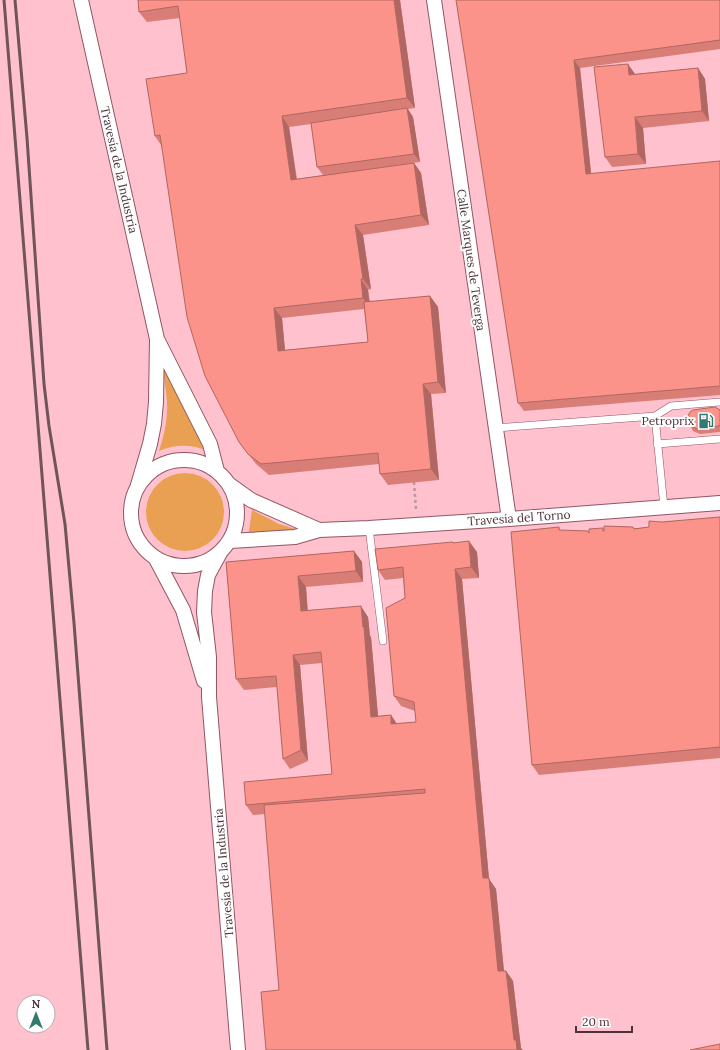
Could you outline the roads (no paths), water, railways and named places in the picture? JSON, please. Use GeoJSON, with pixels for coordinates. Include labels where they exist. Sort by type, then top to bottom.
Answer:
{"type":"FeatureCollection","features":[{"type":"Feature","properties":{"kind":"street","name":"Travesía de la Industria"},"geometry":{"type":"LineString","coordinates":[[81,0],[157,339],[156,402],[154,424],[150,444],[138,485],[131,501],[130,518],[134,534],[143,548],[156,559],[172,566],[189,567],[205,562],[220,553]]}},
{"type":"Feature","properties":{"kind":"street","name":"Calle Marques de Teverga"},"geometry":{"type":"LineString","coordinates":[[434,0],[509,519]]}},
{"type":"Feature","properties":{"kind":"street","name":"Travesía de la Industria"},"geometry":{"type":"LineString","coordinates":[[157,339],[210,444],[217,471]]}},
{"type":"Feature","properties":{"kind":"street","name":"Travesía de la Industria"},"geometry":{"type":"LineString","coordinates":[[138,485],[150,471],[166,463],[184,460],[201,463],[217,471],[230,485],[236,502],[237,521],[230,541],[220,553],[208,575],[205,591],[204,612],[209,657],[209,697],[238,1050]]}},
{"type":"Feature","properties":{"kind":"street","name":"Travesía del Torno"},"geometry":{"type":"LineString","coordinates":[[230,485],[251,500],[319,530]]}},
{"type":"Feature","properties":{"kind":"street","name":"Travesía del Torno"},"geometry":{"type":"LineString","coordinates":[[230,541],[295,537],[319,530],[509,519],[720,503]]}},
{"type":"Feature","properties":{"kind":"street","name":"Travesía de la Industria"},"geometry":{"type":"LineString","coordinates":[[156,559],[183,610],[209,697]]}},
{"type":"Feature","properties":{"kind":"lane"},"geometry":{"type":"LineString","coordinates":[[495,428],[655,416],[671,406],[720,402]]}},
{"type":"Feature","properties":{"kind":"lane"},"geometry":{"type":"LineString","coordinates":[[655,416],[664,507]]}},
{"type":"Feature","properties":{"kind":"lane"},"geometry":{"type":"LineString","coordinates":[[657,444],[720,439]]}},
{"type":"Feature","properties":{"kind":"lane"},"geometry":{"type":"LineString","coordinates":[[369,528],[383,641]]}},
{"type":"Feature","properties":{"kind":"railway"},"geometry":{"type":"LineString","coordinates":[[4,0],[88,1050]]}},
{"type":"Feature","properties":{"kind":"railway"},"geometry":{"type":"LineString","coordinates":[[15,0],[27,138],[44,384],[49,426],[65,524],[107,1050]]}},
{"type":"Feature","properties":{"kind":"place","name":"Petroprix"},"geometry":{"type":"Point","coordinates":[706,421]}}]}
